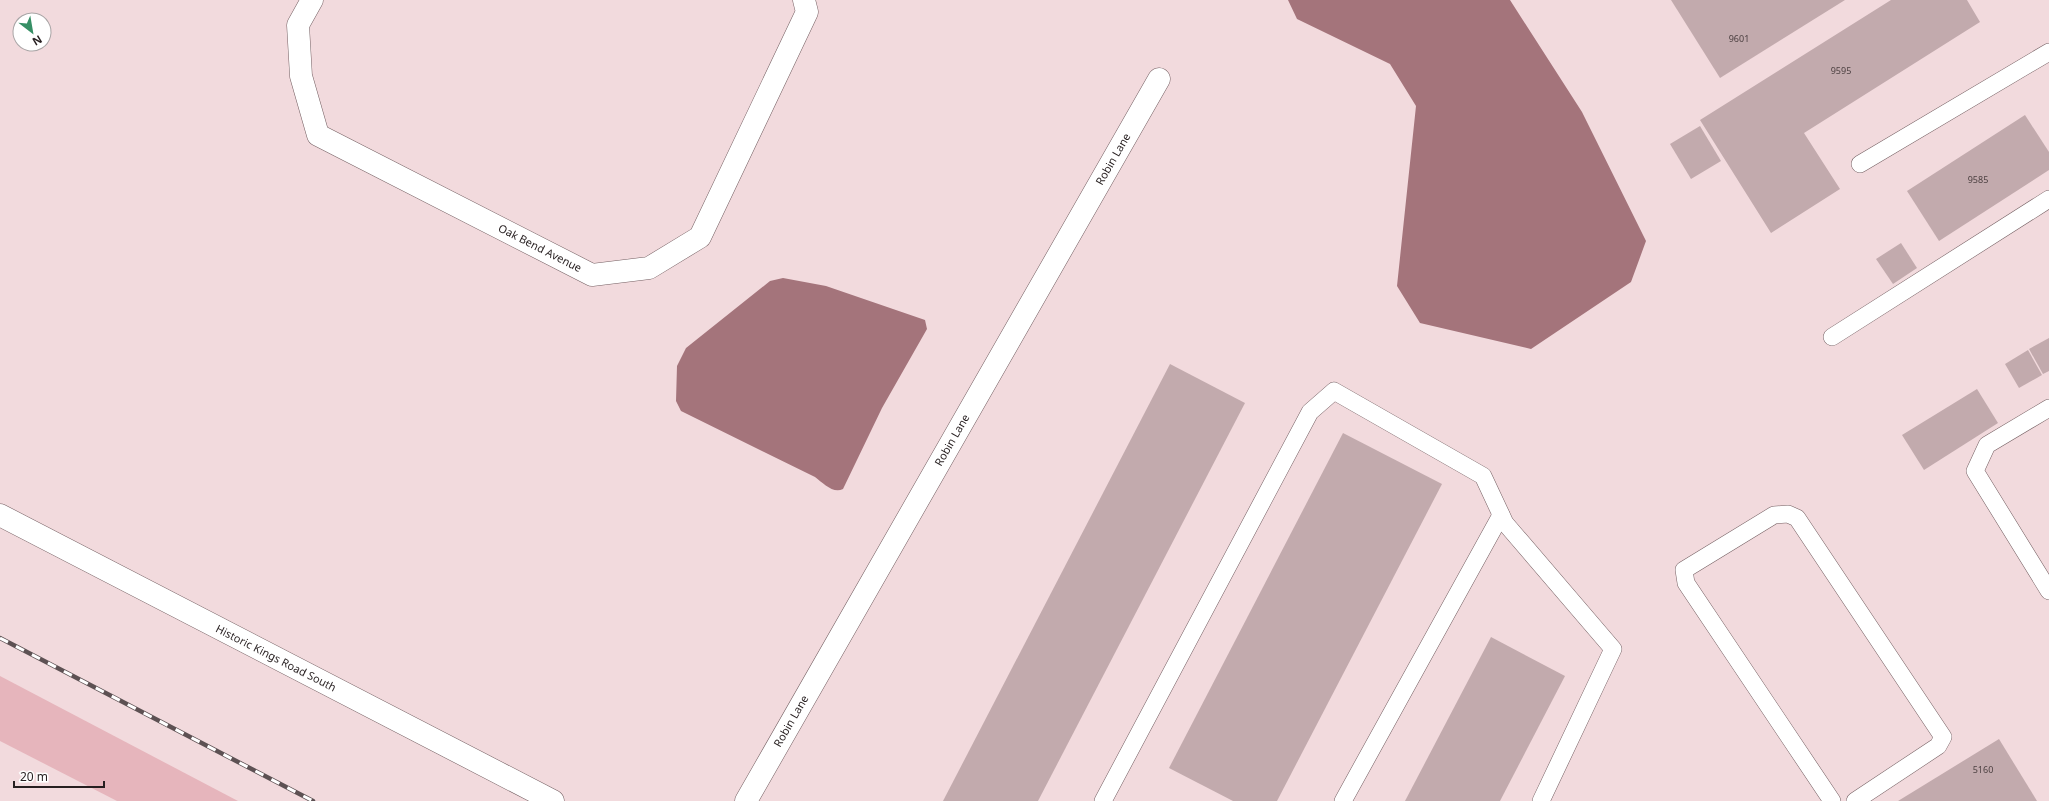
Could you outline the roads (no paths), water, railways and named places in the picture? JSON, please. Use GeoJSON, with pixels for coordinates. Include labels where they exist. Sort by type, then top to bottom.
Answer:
{"type":"FeatureCollection","features":[{"type":"Feature","properties":{"kind":"street","name":"Oak Bend Avenue"},"geometry":{"type":"LineString","coordinates":[[312,0],[298,25],[301,76],[318,135],[592,275],[649,268],[700,237],[807,12],[804,0]]}},
{"type":"Feature","properties":{"kind":"street","name":"Robin Lane"},"geometry":{"type":"LineString","coordinates":[[746,801],[1159,79]]}},
{"type":"Feature","properties":{"kind":"street","name":"Historic Kings Road South"},"geometry":{"type":"LineString","coordinates":[[0,515],[553,801]]}},
{"type":"Feature","properties":{"kind":"lane"},"geometry":{"type":"LineString","coordinates":[[1860,164],[2049,52]]}},
{"type":"Feature","properties":{"kind":"lane"},"geometry":{"type":"LineString","coordinates":[[1832,337],[2049,199]]}},
{"type":"Feature","properties":{"kind":"lane"},"geometry":{"type":"LineString","coordinates":[[1103,801],[1310,412],[1334,391],[1483,476],[1505,523],[1613,649],[1541,801]]}},
{"type":"Feature","properties":{"kind":"lane"},"geometry":{"type":"LineString","coordinates":[[2049,408],[1987,445],[1975,470],[2049,591]]}},
{"type":"Feature","properties":{"kind":"lane"},"geometry":{"type":"LineString","coordinates":[[1832,801],[1686,582],[1684,570],[1774,515],[1788,514],[1797,518],[1943,737],[1938,746],[1855,801]]}},
{"type":"Feature","properties":{"kind":"lane"},"geometry":{"type":"LineString","coordinates":[[1343,801],[1501,515]]}},
{"type":"Feature","properties":{"kind":"railway"},"geometry":{"type":"LineString","coordinates":[[0,638],[313,801]]}}]}
